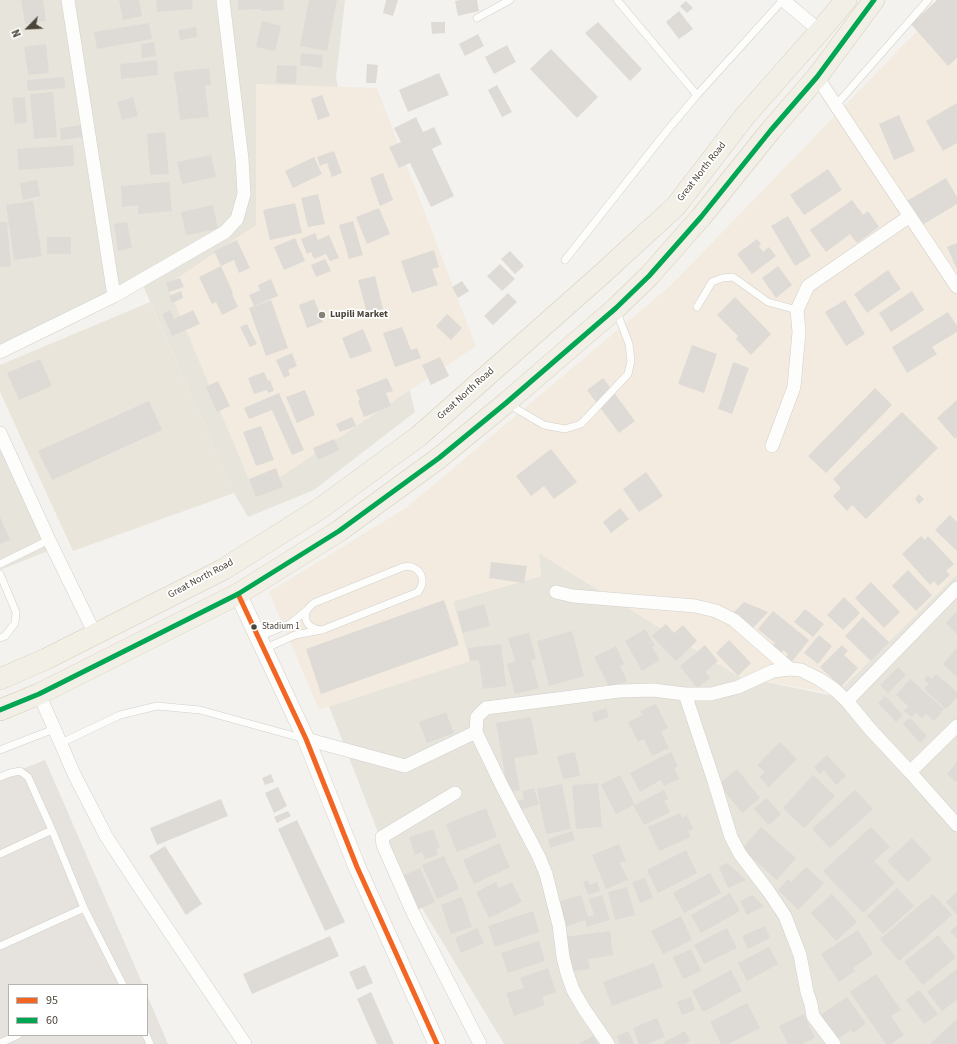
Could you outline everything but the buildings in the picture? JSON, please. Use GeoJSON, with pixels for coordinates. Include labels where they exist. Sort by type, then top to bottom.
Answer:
{"type":"FeatureCollection","features":[{"type":"Feature","properties":{"kind":"main road","name":"Great North Road"},"geometry":{"type":"LineString","coordinates":[[0,679],[46,659],[224,569],[321,508],[419,436],[602,274],[676,206],[745,116],[846,0]]}},
{"type":"Feature","properties":{"kind":"main road"},"geometry":{"type":"LineString","coordinates":[[0,710],[39,694],[238,594],[339,531],[439,458],[506,403],[616,308],[649,276],[696,222],[770,130],[817,77],[874,0]]}},
{"type":"Feature","properties":{"kind":"street"},"geometry":{"type":"LineString","coordinates":[[68,0],[114,296]]}},
{"type":"Feature","properties":{"kind":"street"},"geometry":{"type":"LineString","coordinates":[[0,352],[114,296],[225,232],[237,219],[244,194],[242,159],[223,0]]}},
{"type":"Feature","properties":{"kind":"street"},"geometry":{"type":"LineString","coordinates":[[783,0],[820,31]]}},
{"type":"Feature","properties":{"kind":"street"},"geometry":{"type":"LineString","coordinates":[[817,77],[957,287]]}},
{"type":"Feature","properties":{"kind":"street"},"geometry":{"type":"LineString","coordinates":[[772,446],[794,387],[799,332],[797,310],[808,286],[910,216]]}},
{"type":"Feature","properties":{"kind":"street"},"geometry":{"type":"LineString","coordinates":[[0,433],[49,540],[95,634]]}},
{"type":"Feature","properties":{"kind":"street"},"geometry":{"type":"LineString","coordinates":[[847,701],[957,588]]}},
{"type":"Feature","properties":{"kind":"street"},"geometry":{"type":"LineString","coordinates":[[556,592],[573,596],[695,606],[716,611],[734,620],[790,669]]}},
{"type":"Feature","properties":{"kind":"street"},"geometry":{"type":"LineString","coordinates":[[238,594],[306,739],[357,867],[437,1044]]}},
{"type":"Feature","properties":{"kind":"street"},"geometry":{"type":"LineString","coordinates":[[608,1044],[573,990],[566,973],[559,925],[544,868],[476,732],[477,717],[486,708],[619,691],[653,690],[685,694],[711,694],[738,687],[773,671],[790,669],[801,670],[834,689],[847,701],[870,729],[957,825]]}},
{"type":"Feature","properties":{"kind":"street"},"geometry":{"type":"LineString","coordinates":[[39,694],[75,776],[106,836],[245,1044]]}},
{"type":"Feature","properties":{"kind":"street"},"geometry":{"type":"LineString","coordinates":[[685,694],[731,837],[740,854],[769,892],[784,916],[800,955],[813,1016],[834,1044]]}},
{"type":"Feature","properties":{"kind":"street"},"geometry":{"type":"LineString","coordinates":[[910,772],[957,726]]}},
{"type":"Feature","properties":{"kind":"street"},"geometry":{"type":"LineString","coordinates":[[306,739],[405,766],[476,732]]}},
{"type":"Feature","properties":{"kind":"street"},"geometry":{"type":"LineString","coordinates":[[456,793],[382,837],[383,845],[413,913],[480,1044]]}},
{"type":"Feature","properties":{"kind":"lane"},"geometry":{"type":"LineString","coordinates":[[477,18],[510,0]]}},
{"type":"Feature","properties":{"kind":"lane"},"geometry":{"type":"LineString","coordinates":[[617,0],[697,96]]}},
{"type":"Feature","properties":{"kind":"lane"},"geometry":{"type":"LineString","coordinates":[[565,260],[666,132],[783,0]]}},
{"type":"Feature","properties":{"kind":"lane"},"geometry":{"type":"LineString","coordinates":[[836,105],[928,0]]}},
{"type":"Feature","properties":{"kind":"lane"},"geometry":{"type":"LineString","coordinates":[[697,307],[712,282],[722,278],[734,277],[768,302],[797,310]]}},
{"type":"Feature","properties":{"kind":"lane"},"geometry":{"type":"LineString","coordinates":[[506,403],[544,425],[565,429],[581,424],[628,374],[631,361],[629,344],[616,308]]}},
{"type":"Feature","properties":{"kind":"lane"},"geometry":{"type":"LineString","coordinates":[[0,564],[49,540]]}},
{"type":"Feature","properties":{"kind":"lane"},"geometry":{"type":"LineString","coordinates":[[408,566],[418,570],[421,574],[423,579],[421,588],[418,592],[322,630],[261,643],[290,624],[314,603],[408,566]]}},
{"type":"Feature","properties":{"kind":"lane"},"geometry":{"type":"LineString","coordinates":[[0,574],[16,612],[15,623],[5,636],[0,638]]}},
{"type":"Feature","properties":{"kind":"lane"},"geometry":{"type":"LineString","coordinates":[[307,610],[306,620],[308,624],[316,630],[322,630]]}},
{"type":"Feature","properties":{"kind":"lane"},"geometry":{"type":"LineString","coordinates":[[61,743],[120,715],[157,706],[200,710],[306,739]]}},
{"type":"Feature","properties":{"kind":"lane"},"geometry":{"type":"LineString","coordinates":[[0,750],[54,729]]}},
{"type":"Feature","properties":{"kind":"lane"},"geometry":{"type":"LineString","coordinates":[[0,777],[20,771],[28,777],[52,830],[84,908],[122,984]]}},
{"type":"Feature","properties":{"kind":"lane"},"geometry":{"type":"LineString","coordinates":[[0,854],[52,830]]}},
{"type":"Feature","properties":{"kind":"lane"},"geometry":{"type":"LineString","coordinates":[[0,946],[84,908]]}},
{"type":"Feature","properties":{"kind":"lane"},"geometry":{"type":"LineString","coordinates":[[0,1043],[16,1036]]}},
{"type":"Feature","properties":{"kind":"shaded area"},"geometry":{"type":"Polygon","coordinates":[[[0,0],[345,0],[336,78],[415,412],[314,490],[248,517],[234,493],[141,281],[0,348],[0,0]]]}},
{"type":"Feature","properties":{"kind":"shaded area"},"geometry":{"type":"Polygon","coordinates":[[[937,0],[957,0],[957,574],[835,694],[738,676],[539,553],[541,576],[453,601],[470,661],[319,710],[269,592],[407,507],[671,285],[920,28],[937,0]]]}},
{"type":"Feature","properties":{"kind":"shaded area","name":"Lupili Market"},"geometry":{"type":"Polygon","coordinates":[[[256,84],[377,88],[476,346],[255,494],[167,285],[256,225],[256,84]]]}},
{"type":"Feature","properties":{"kind":"shaded area"},"geometry":{"type":"Polygon","coordinates":[[[150,302],[234,493],[73,551],[0,392],[0,365],[150,302]]]}},
{"type":"Feature","properties":{"kind":"shaded area"},"geometry":{"type":"Polygon","coordinates":[[[0,443],[48,551],[0,570],[0,443]]]}},
{"type":"Feature","properties":{"kind":"shaded area"},"geometry":{"type":"Polygon","coordinates":[[[539,553],[738,676],[834,696],[957,833],[957,1044],[504,1044],[381,840],[329,706],[469,661],[453,601],[541,576],[539,553]]]}},
{"type":"Feature","properties":{"kind":"shaded area"},"geometry":{"type":"Polygon","coordinates":[[[957,574],[957,825],[836,694],[957,574]]]}},
{"type":"Feature","properties":{"kind":"shaded area"},"geometry":{"type":"Polygon","coordinates":[[[45,760],[143,984],[8,984],[8,1036],[148,1036],[148,997],[168,1044],[0,1044],[0,778],[45,760]]]}},
{"type":"Feature","properties":{"kind":"transit line","name":"60"},"geometry":{"type":"LineString","coordinates":[[0,710],[39,694],[238,594],[339,531],[439,458],[506,403],[616,308],[649,276],[701,217],[771,130],[817,77],[874,0]]}},
{"type":"Feature","properties":{"kind":"transit line","name":"95"},"geometry":{"type":"LineString","coordinates":[[238,594],[306,739],[357,867],[437,1044]]}},
{"type":"Feature","properties":{"kind":"place","name":"Lupili Market"},"geometry":{"type":"Point","coordinates":[322,315]}},
{"type":"Feature","properties":{"kind":"place","name":"Stadium 1"},"geometry":{"type":"Point","coordinates":[254,627]}}]}
